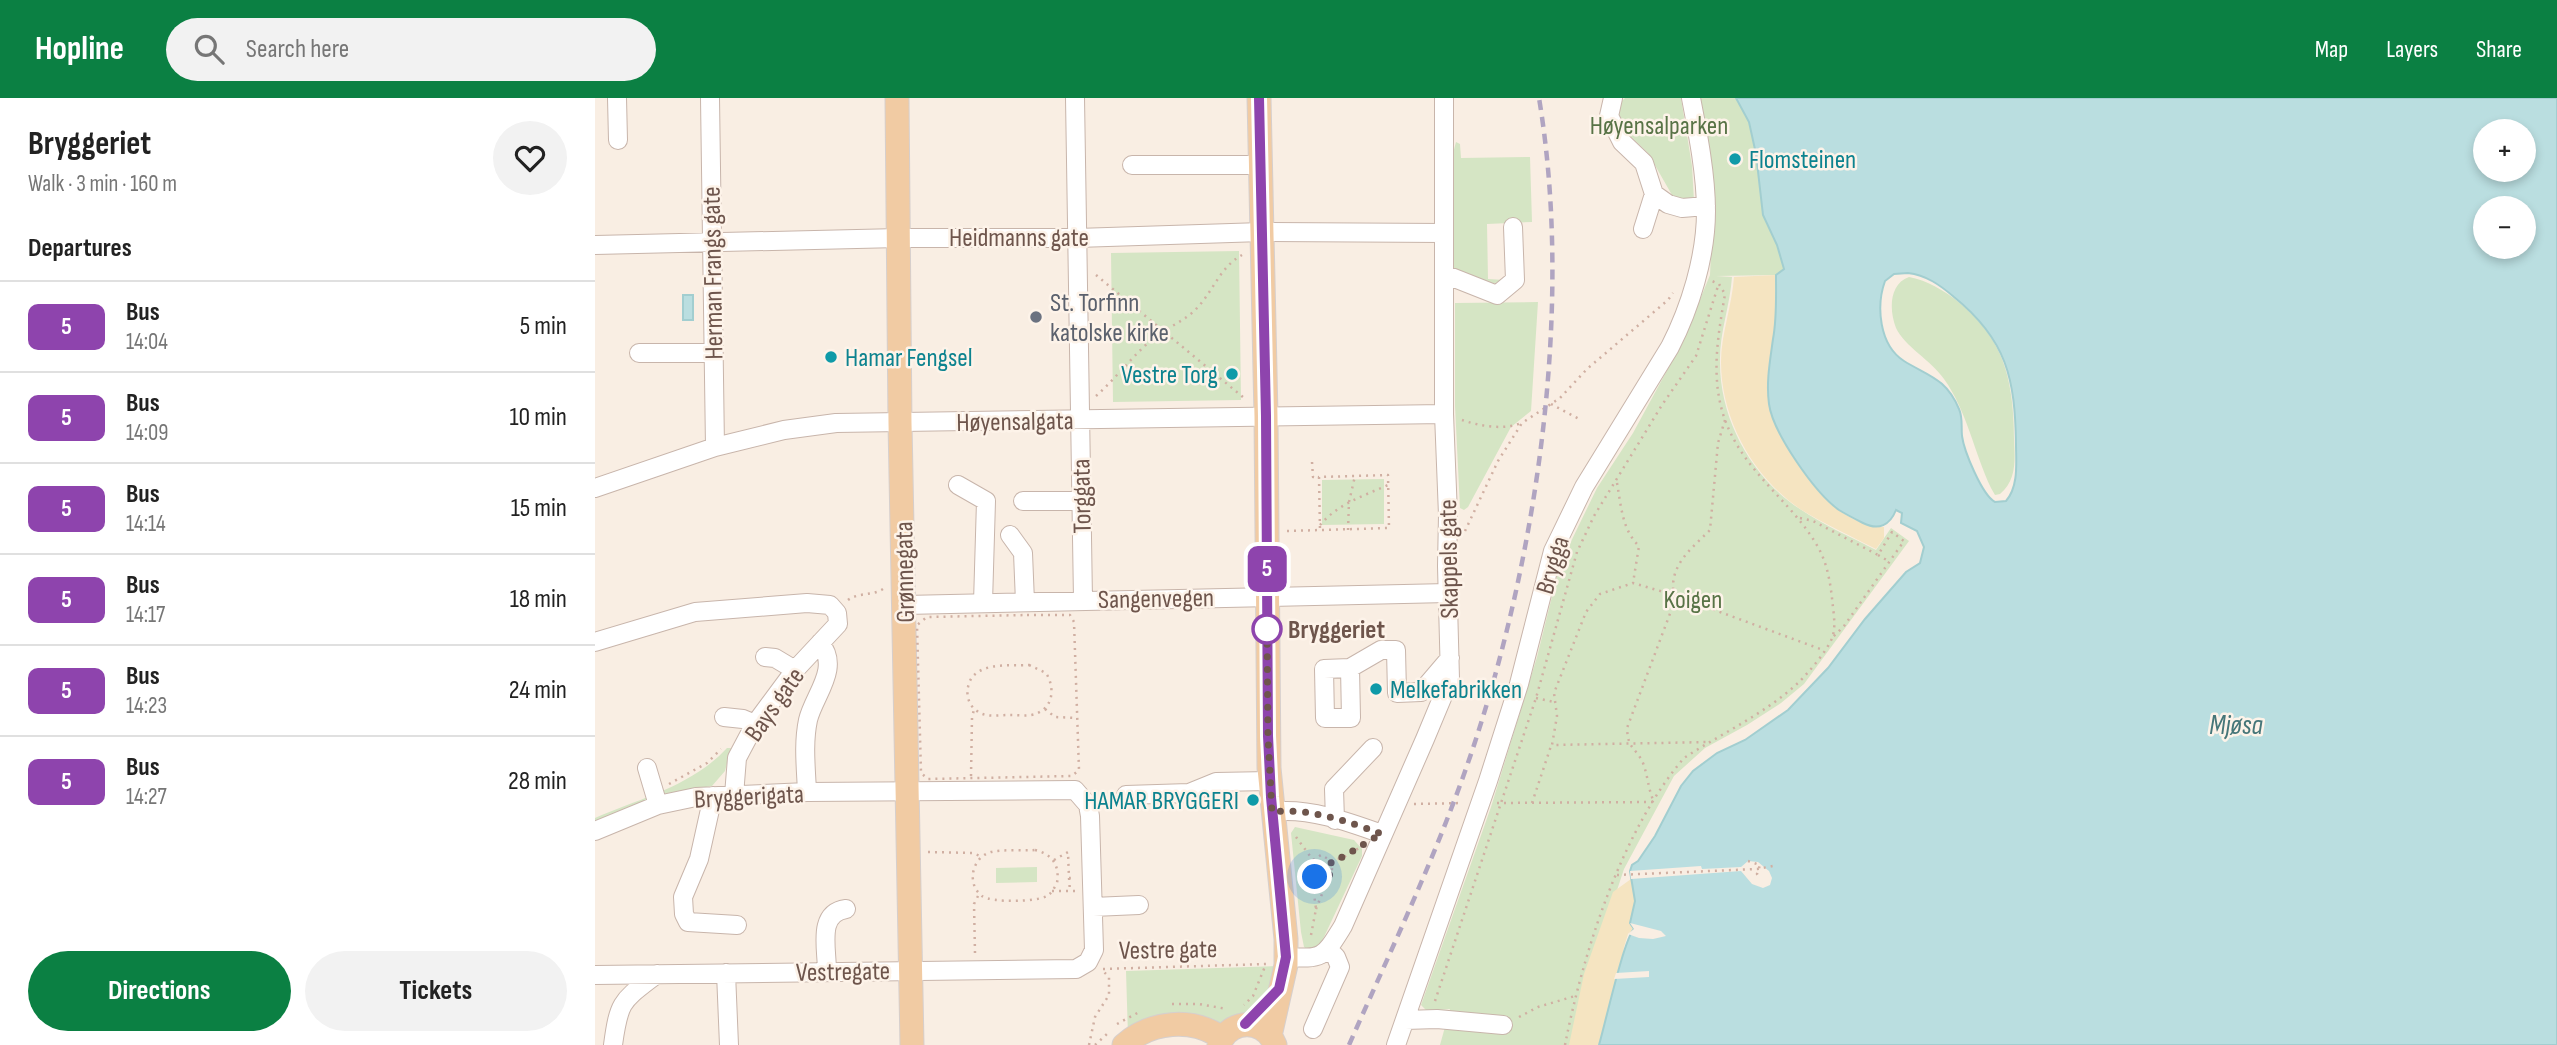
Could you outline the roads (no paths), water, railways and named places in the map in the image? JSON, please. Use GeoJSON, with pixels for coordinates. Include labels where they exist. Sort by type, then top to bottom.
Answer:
{"type":"FeatureCollection","features":[{"type":"Feature","properties":{"kind":"main road","name":"Grønnegata"},"geometry":{"type":"LineString","coordinates":[[897,98],[900,423],[912,1045]]}},
{"type":"Feature","properties":{"kind":"main road"},"geometry":{"type":"LineString","coordinates":[[1259,98],[1266,416],[1269,781],[1279,989],[1273,1040]]}},
{"type":"Feature","properties":{"kind":"main road"},"geometry":{"type":"LineString","coordinates":[[1245,1024],[1279,989]]}},
{"type":"Feature","properties":{"kind":"main road"},"geometry":{"type":"LineString","coordinates":[[1124,1045],[1149,1029],[1184,1024],[1202,1028],[1221,1041],[1232,1028],[1245,1024],[1256,1025],[1273,1040]]}},
{"type":"Feature","properties":{"kind":"street"},"geometry":{"type":"LineString","coordinates":[[617,98],[618,140]]}},
{"type":"Feature","properties":{"kind":"street","name":"Herman Frangs gate"},"geometry":{"type":"LineString","coordinates":[[710,98],[715,447]]}},
{"type":"Feature","properties":{"kind":"street","name":"Torggata"},"geometry":{"type":"LineString","coordinates":[[1075,98],[1083,600]]}},
{"type":"Feature","properties":{"kind":"street","name":"Skappels gate"},"geometry":{"type":"LineString","coordinates":[[1328,949],[1343,926],[1450,679],[1444,414],[1444,98]]}},
{"type":"Feature","properties":{"kind":"street"},"geometry":{"type":"LineString","coordinates":[[1613,98],[1609,116],[1622,142],[1644,163],[1654,194],[1643,229]]}},
{"type":"Feature","properties":{"kind":"street","name":"Brygga"},"geometry":{"type":"LineString","coordinates":[[1396,1045],[1519,684],[1553,551],[1584,487],[1646,389],[1680,328],[1696,276],[1705,227],[1706,206],[1691,98]]}},
{"type":"Feature","properties":{"kind":"street"},"geometry":{"type":"LineString","coordinates":[[1132,165],[1261,165]]}},
{"type":"Feature","properties":{"kind":"street"},"geometry":{"type":"LineString","coordinates":[[1654,194],[1668,204],[1682,208],[1706,206]]}},
{"type":"Feature","properties":{"kind":"street"},"geometry":{"type":"LineString","coordinates":[[1444,274],[1497,295],[1515,279],[1513,227]]}},
{"type":"Feature","properties":{"kind":"street","name":"Heidmanns gate"},"geometry":{"type":"LineString","coordinates":[[595,245],[899,238],[1077,238],[1262,232],[1444,233]]}},
{"type":"Feature","properties":{"kind":"street"},"geometry":{"type":"LineString","coordinates":[[639,354],[713,353]]}},
{"type":"Feature","properties":{"kind":"street","name":"Høyensalgata"},"geometry":{"type":"LineString","coordinates":[[595,488],[715,447],[784,430],[835,423],[900,423],[1080,415],[1444,414]]}},
{"type":"Feature","properties":{"kind":"street"},"geometry":{"type":"LineString","coordinates":[[958,485],[986,501],[983,603]]}},
{"type":"Feature","properties":{"kind":"street"},"geometry":{"type":"LineString","coordinates":[[1023,502],[1082,500]]}},
{"type":"Feature","properties":{"kind":"street"},"geometry":{"type":"LineString","coordinates":[[1010,535],[1023,553],[1025,602]]}},
{"type":"Feature","properties":{"kind":"street","name":"Sangenvegen"},"geometry":{"type":"LineString","coordinates":[[905,605],[1448,593]]}},
{"type":"Feature","properties":{"kind":"street","name":"Bays gate"},"geometry":{"type":"LineString","coordinates":[[595,642],[695,612],[807,603],[831,605],[837,619],[755,724],[737,758],[734,795]]}},
{"type":"Feature","properties":{"kind":"street"},"geometry":{"type":"LineString","coordinates":[[807,792],[805,742],[809,718],[827,673],[826,651],[820,643]]}},
{"type":"Feature","properties":{"kind":"street"},"geometry":{"type":"LineString","coordinates":[[1350,668],[1381,650],[1396,650],[1397,693],[1421,692],[1450,658]]}},
{"type":"Feature","properties":{"kind":"street"},"geometry":{"type":"LineString","coordinates":[[765,657],[775,658],[795,670]]}},
{"type":"Feature","properties":{"kind":"street"},"geometry":{"type":"LineString","coordinates":[[724,718],[743,719],[755,724]]}},
{"type":"Feature","properties":{"kind":"street"},"geometry":{"type":"LineString","coordinates":[[1335,820],[1334,789],[1373,748]]}},
{"type":"Feature","properties":{"kind":"street"},"geometry":{"type":"LineString","coordinates":[[647,768],[655,798]]}},
{"type":"Feature","properties":{"kind":"street"},"geometry":{"type":"LineString","coordinates":[[1126,795],[1189,793],[1216,782],[1269,781]]}},
{"type":"Feature","properties":{"kind":"street","name":"Bryggerigata"},"geometry":{"type":"LineString","coordinates":[[595,831],[655,798],[807,792],[1076,790],[1087,805],[1090,816],[1093,907]]}},
{"type":"Feature","properties":{"kind":"street"},"geometry":{"type":"LineString","coordinates":[[713,796],[699,859],[683,897],[684,914],[688,922],[737,925]]}},
{"type":"Feature","properties":{"kind":"street"},"geometry":{"type":"LineString","coordinates":[[1272,812],[1285,810],[1335,820],[1382,834]]}},
{"type":"Feature","properties":{"kind":"street"},"geometry":{"type":"LineString","coordinates":[[1093,907],[1139,905]]}},
{"type":"Feature","properties":{"kind":"street","name":"Vestregate"},"geometry":{"type":"LineString","coordinates":[[595,975],[1076,969],[1095,965],[1093,907]]}},
{"type":"Feature","properties":{"kind":"street"},"geometry":{"type":"LineString","coordinates":[[827,971],[828,918],[836,910],[846,909]]}},
{"type":"Feature","properties":{"kind":"street"},"geometry":{"type":"LineString","coordinates":[[1276,961],[1314,958],[1328,949],[1336,957],[1340,967],[1313,1029]]}},
{"type":"Feature","properties":{"kind":"street"},"geometry":{"type":"LineString","coordinates":[[717,1045],[722,973]]}},
{"type":"Feature","properties":{"kind":"street"},"geometry":{"type":"LineString","coordinates":[[722,973],[729,1045]]}},
{"type":"Feature","properties":{"kind":"street"},"geometry":{"type":"LineString","coordinates":[[613,1045],[616,1023],[625,999],[657,974]]}},
{"type":"Feature","properties":{"kind":"street"},"geometry":{"type":"LineString","coordinates":[[1405,1020],[1429,1019],[1503,1025]]}},
{"type":"Feature","properties":{"kind":"water","name":"Mjøsa"},"geometry":{"type":"Polygon","coordinates":[[[1736,98],[2557,98],[2557,1045],[1599,1045],[1620,964],[1634,929],[1630,923],[1635,901],[1630,871],[1655,836],[1681,786],[1693,771],[1717,753],[1745,740],[1788,710],[1828,668],[1865,619],[1906,572],[1920,563],[1924,547],[1917,531],[1901,523],[1902,513],[1896,510],[1887,523],[1874,526],[1848,515],[1829,502],[1807,477],[1772,416],[1768,380],[1775,323],[1776,275],[1784,269],[1777,245],[1763,215],[1756,154],[1749,122],[1736,98]],[[1908,273],[1894,274],[1885,281],[1882,291],[1880,313],[1889,345],[1904,361],[1936,379],[1954,399],[1960,412],[1963,443],[1979,482],[1995,502],[2006,501],[2016,474],[2015,421],[2010,380],[1997,345],[1972,313],[1954,297],[1927,278],[1908,273]]]}},
{"type":"Feature","properties":{"kind":"water"},"geometry":{"type":"Polygon","coordinates":[[[683,295],[693,295],[693,320],[683,320],[683,295]]]}},
{"type":"Feature","properties":{"kind":"railway"},"geometry":{"type":"LineString","coordinates":[[1349,1045],[1416,895],[1462,781],[1498,666],[1517,587],[1544,423],[1551,340],[1549,176],[1539,98]]}},
{"type":"Feature","properties":{"kind":"place","name":"Flomsteinen"},"geometry":{"type":"Point","coordinates":[1735,159]}},
{"type":"Feature","properties":{"kind":"place","name":"St. Torfinn katolske kirke"},"geometry":{"type":"Point","coordinates":[1036,317]}},
{"type":"Feature","properties":{"kind":"place","name":"Hamar Fengsel"},"geometry":{"type":"Point","coordinates":[831,357]}},
{"type":"Feature","properties":{"kind":"place","name":"Vestre Torg"},"geometry":{"type":"Point","coordinates":[1232,374]}},
{"type":"Feature","properties":{"kind":"place","name":"Bryggeriet"},"geometry":{"type":"Point","coordinates":[1267,629]}},
{"type":"Feature","properties":{"kind":"place","name":"Melkefabrikken"},"geometry":{"type":"Point","coordinates":[1376,689]}},
{"type":"Feature","properties":{"kind":"place","name":"HAMAR BRYGGERI"},"geometry":{"type":"Point","coordinates":[1253,800]}},
{"type":"Feature","properties":{"kind":"park label","name":"Høyensalparken"},"geometry":{"type":"Point","coordinates":[1659,125]}},
{"type":"Feature","properties":{"kind":"park label","name":"Koigen"},"geometry":{"type":"Point","coordinates":[1693,599]}}]}
